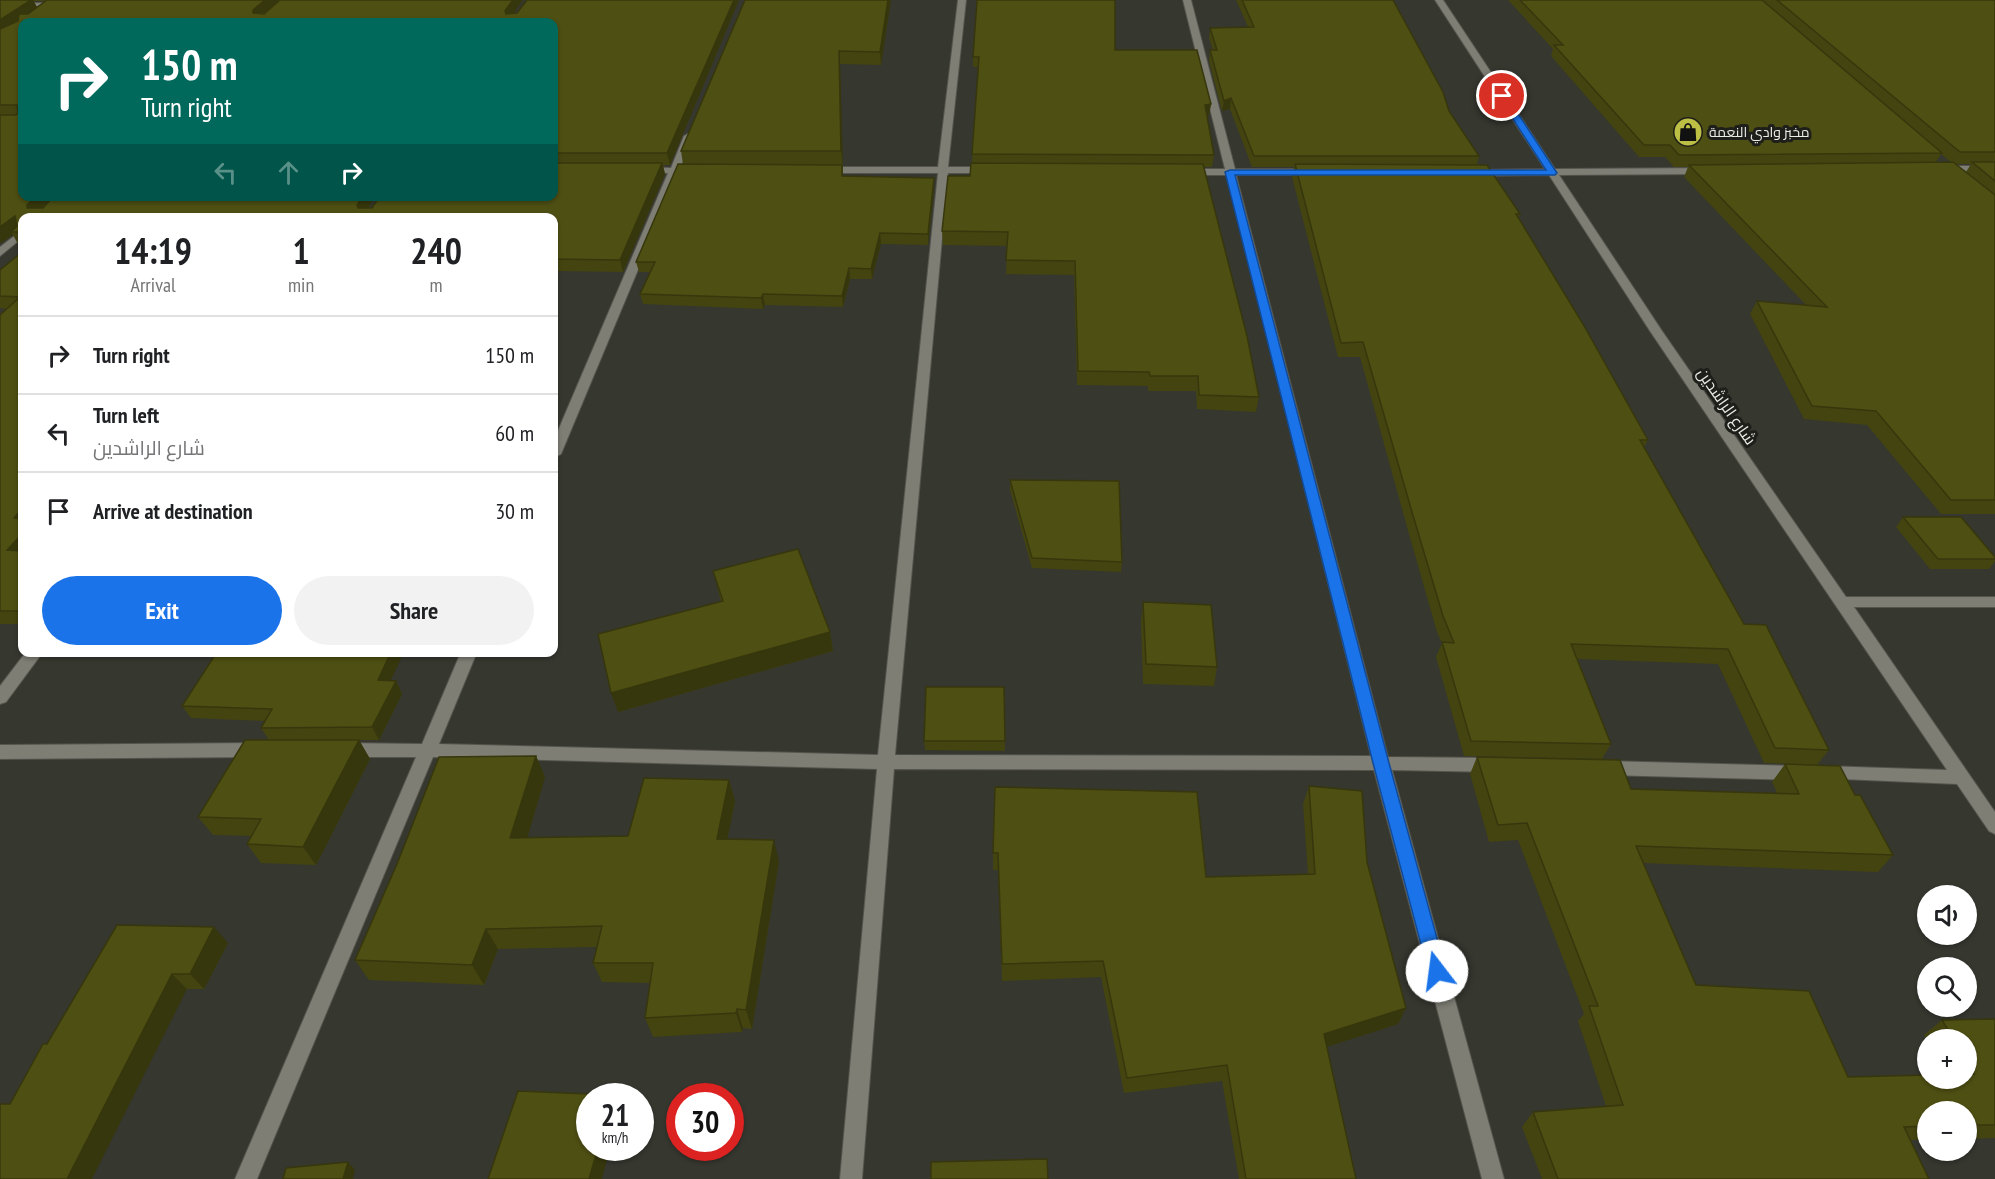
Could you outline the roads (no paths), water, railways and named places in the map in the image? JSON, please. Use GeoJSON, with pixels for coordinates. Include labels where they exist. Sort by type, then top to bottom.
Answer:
{"type":"FeatureCollection","features":[{"type":"Feature","properties":{"kind":"street"},"geometry":{"type":"LineString","coordinates":[[851,1179],[885,762],[942,170],[962,0]]}},
{"type":"Feature","properties":{"kind":"street"},"geometry":{"type":"LineString","coordinates":[[1187,0],[1381,763],[1493,1179]]}},
{"type":"Feature","properties":{"kind":"street","name":"شارع الراشدين"},"geometry":{"type":"LineString","coordinates":[[1439,0],[1656,332],[1995,826]]}},
{"type":"Feature","properties":{"kind":"street"},"geometry":{"type":"LineString","coordinates":[[0,5],[58,2]]}},
{"type":"Feature","properties":{"kind":"street"},"geometry":{"type":"LineString","coordinates":[[36,16],[58,2]]}},
{"type":"Feature","properties":{"kind":"street"},"geometry":{"type":"LineString","coordinates":[[558,445],[693,128]]}},
{"type":"Feature","properties":{"kind":"street"},"geometry":{"type":"LineString","coordinates":[[1938,165],[1949,169],[1995,169]]}},
{"type":"Feature","properties":{"kind":"street"},"geometry":{"type":"LineString","coordinates":[[1949,169],[1964,182]]}},
{"type":"Feature","properties":{"kind":"street"},"geometry":{"type":"LineString","coordinates":[[631,170],[710,171]]}},
{"type":"Feature","properties":{"kind":"street"},"geometry":{"type":"LineString","coordinates":[[814,170],[1002,170]]}},
{"type":"Feature","properties":{"kind":"street"},"geometry":{"type":"LineString","coordinates":[[1456,172],[1715,171]]}},
{"type":"Feature","properties":{"kind":"street"},"geometry":{"type":"LineString","coordinates":[[1170,172],[1325,172]]}},
{"type":"Feature","properties":{"kind":"street"},"geometry":{"type":"LineString","coordinates":[[0,253],[18,237]]}},
{"type":"Feature","properties":{"kind":"street"},"geometry":{"type":"LineString","coordinates":[[1843,602],[1995,602]]}},
{"type":"Feature","properties":{"kind":"street"},"geometry":{"type":"LineString","coordinates":[[0,698],[31,657]]}},
{"type":"Feature","properties":{"kind":"street"},"geometry":{"type":"LineString","coordinates":[[246,1179],[467,657]]}},
{"type":"Feature","properties":{"kind":"street"},"geometry":{"type":"LineString","coordinates":[[332,750],[428,749],[885,762],[1381,763],[1512,766]]}},
{"type":"Feature","properties":{"kind":"street"},"geometry":{"type":"LineString","coordinates":[[0,752],[273,750]]}},
{"type":"Feature","properties":{"kind":"street"},"geometry":{"type":"LineString","coordinates":[[1583,768],[1962,777]]}},
{"type":"Feature","properties":{"kind":"place","name":"مخبز وادي النعمة"},"geometry":{"type":"Point","coordinates":[1688,132]}}]}
